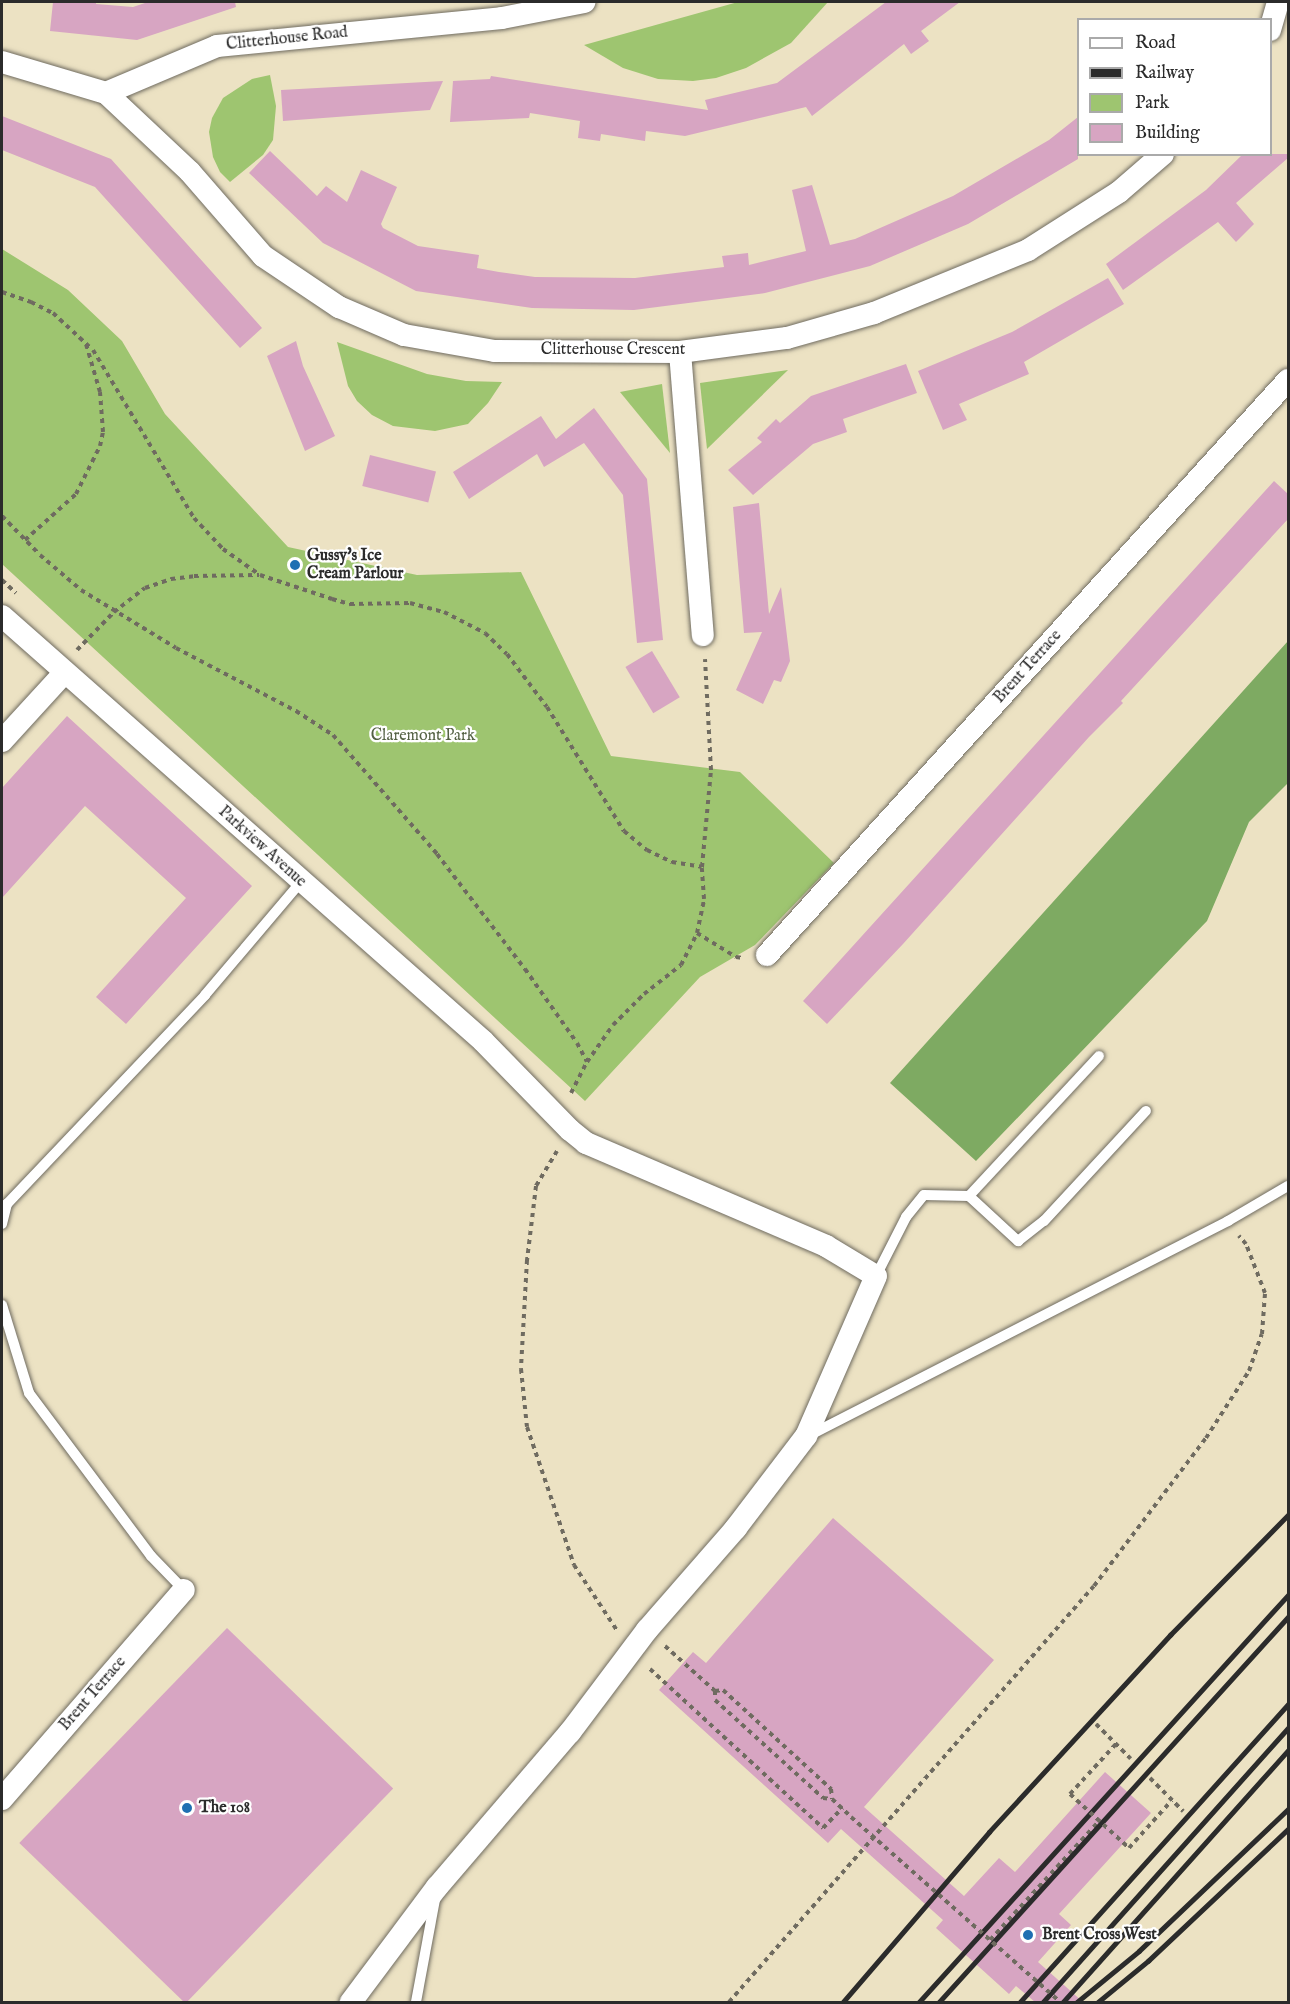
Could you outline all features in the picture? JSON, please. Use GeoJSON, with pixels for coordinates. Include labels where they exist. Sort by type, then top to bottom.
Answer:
{"type":"FeatureCollection","features":[{"type":"Feature","properties":{"kind":"street","name":"Clitterhouse Road"},"geometry":{"type":"LineString","coordinates":[[106,93],[217,46],[502,18],[584,2]]}},
{"type":"Feature","properties":{"kind":"street"},"geometry":{"type":"LineString","coordinates":[[1272,23],[1278,2]]}},
{"type":"Feature","properties":{"kind":"street"},"geometry":{"type":"LineString","coordinates":[[2,62],[106,93]]}},
{"type":"Feature","properties":{"kind":"street","name":"Clitterhouse Crescent"},"geometry":{"type":"LineString","coordinates":[[106,93],[190,172],[263,256],[339,307],[404,335],[495,351],[680,352],[787,338],[896,304],[1028,250],[1119,192],[1161,156]]}},
{"type":"Feature","properties":{"kind":"street"},"geometry":{"type":"LineString","coordinates":[[680,352],[703,635]]}},
{"type":"Feature","properties":{"kind":"street","name":"Brent Terrace"},"geometry":{"type":"LineString","coordinates":[[767,955],[1288,380]]}},
{"type":"Feature","properties":{"kind":"street","name":"Parkview Avenue"},"geometry":{"type":"LineString","coordinates":[[2,616],[474,1033],[570,1130],[586,1143],[826,1246],[876,1276]]}},
{"type":"Feature","properties":{"kind":"street"},"geometry":{"type":"LineString","coordinates":[[2,741],[64,672]]}},
{"type":"Feature","properties":{"kind":"street"},"geometry":{"type":"LineString","coordinates":[[351,2002],[437,1887],[570,1732],[647,1630],[736,1528],[806,1437],[876,1276]]}},
{"type":"Feature","properties":{"kind":"street","name":"Brent Terrace"},"geometry":{"type":"LineString","coordinates":[[2,1799],[184,1590]]}},
{"type":"Feature","properties":{"kind":"lane"},"geometry":{"type":"LineString","coordinates":[[2,1224],[4,1203],[204,995],[301,882]]}},
{"type":"Feature","properties":{"kind":"lane"},"geometry":{"type":"LineString","coordinates":[[969,1196],[1099,1056]]}},
{"type":"Feature","properties":{"kind":"lane"},"geometry":{"type":"LineString","coordinates":[[876,1276],[906,1217],[924,1194],[969,1196],[1018,1241],[1044,1221],[1146,1111]]}},
{"type":"Feature","properties":{"kind":"lane"},"geometry":{"type":"LineString","coordinates":[[806,1437],[1228,1221],[1288,1186]]}},
{"type":"Feature","properties":{"kind":"lane"},"geometry":{"type":"LineString","coordinates":[[2,1305],[29,1393],[151,1556],[184,1590]]}},
{"type":"Feature","properties":{"kind":"lane"},"geometry":{"type":"LineString","coordinates":[[416,2002],[437,1887]]}},
{"type":"Feature","properties":{"kind":"path"},"geometry":{"type":"LineString","coordinates":[[2,292],[31,302],[53,314],[84,341],[112,379],[194,518],[223,549],[260,574],[350,604],[410,603],[444,612],[485,633],[507,654],[547,708],[624,831],[647,850],[672,862],[702,867]]}},
{"type":"Feature","properties":{"kind":"path"},"geometry":{"type":"LineString","coordinates":[[25,540],[76,494],[100,446],[103,422],[100,392],[84,341]]}},
{"type":"Feature","properties":{"kind":"path"},"geometry":{"type":"LineString","coordinates":[[2,516],[81,590],[114,612],[296,711],[333,735],[437,854],[525,969],[577,1043],[586,1062]]}},
{"type":"Feature","properties":{"kind":"path"},"geometry":{"type":"LineString","coordinates":[[77,650],[114,612],[145,588],[171,579],[260,574]]}},
{"type":"Feature","properties":{"kind":"path"},"geometry":{"type":"LineString","coordinates":[[703,635],[711,771],[702,867],[704,899],[697,933],[681,965],[644,994],[613,1024],[586,1062],[572,1088],[567,1114],[570,1130],[536,1186],[526,1260],[521,1369],[526,1427],[574,1565],[631,1651],[823,1828],[842,1808]]}},
{"type":"Feature","properties":{"kind":"path"},"geometry":{"type":"LineString","coordinates":[[697,933],[736,957],[749,959],[767,955]]}},
{"type":"Feature","properties":{"kind":"path"},"geometry":{"type":"LineString","coordinates":[[729,2002],[1094,1586],[1206,1438],[1250,1371],[1262,1334],[1265,1293],[1246,1244],[1228,1221]]}},
{"type":"Feature","properties":{"kind":"path"},"geometry":{"type":"LineString","coordinates":[[647,1630],[715,1691],[716,1700],[823,1798],[832,1799],[1060,2002]]}},
{"type":"Feature","properties":{"kind":"path"},"geometry":{"type":"LineString","coordinates":[[715,1691],[723,1690],[831,1789],[832,1799]]}},
{"type":"Feature","properties":{"kind":"path"},"geometry":{"type":"LineString","coordinates":[[1096,1724],[1131,1759]]}},
{"type":"Feature","properties":{"kind":"path"},"geometry":{"type":"LineString","coordinates":[[1116,1744],[1070,1794],[1129,1848],[1172,1800]]}},
{"type":"Feature","properties":{"kind":"path"},"geometry":{"type":"LineString","coordinates":[[1150,1778],[1183,1811]]}},
{"type":"Feature","properties":{"kind":"path"},"geometry":{"type":"LineString","coordinates":[[990,1940],[1099,1821]]}},
{"type":"Feature","properties":{"kind":"green space"},"geometry":{"type":"Polygon","coordinates":[[[738,2],[828,2],[791,43],[746,68],[716,78],[693,81],[658,79],[623,68],[584,45],[738,2]]]}},
{"type":"Feature","properties":{"kind":"green space"},"geometry":{"type":"Polygon","coordinates":[[[270,75],[276,106],[273,140],[263,155],[230,182],[220,172],[213,157],[209,132],[212,118],[223,98],[252,79],[270,75]]]}},
{"type":"Feature","properties":{"kind":"green space","name":"Claremont Park"},"geometry":{"type":"Polygon","coordinates":[[[2,249],[68,290],[122,341],[165,414],[288,547],[417,575],[521,572],[611,756],[740,772],[834,863],[755,945],[700,977],[585,1101],[2,564],[2,249]]]}},
{"type":"Feature","properties":{"kind":"green space"},"geometry":{"type":"Polygon","coordinates":[[[337,342],[427,374],[466,381],[502,382],[488,403],[468,424],[435,431],[393,426],[372,415],[357,401],[348,386],[337,342]]]}},
{"type":"Feature","properties":{"kind":"green space"},"geometry":{"type":"Polygon","coordinates":[[[788,370],[707,449],[700,383],[788,370]]]}},
{"type":"Feature","properties":{"kind":"green space"},"geometry":{"type":"Polygon","coordinates":[[[662,384],[670,453],[620,392],[662,384]]]}},
{"type":"Feature","properties":{"kind":"green space"},"geometry":{"type":"Polygon","coordinates":[[[1288,641],[1288,783],[1249,822],[1207,921],[976,1161],[890,1083],[1288,641]]]}},
{"type":"Feature","properties":{"kind":"building"},"geometry":{"type":"Polygon","coordinates":[[[53,2],[96,2],[96,4],[133,7],[148,2],[235,2],[236,7],[137,40],[50,31],[53,2]]]}},
{"type":"Feature","properties":{"kind":"building"},"geometry":{"type":"Polygon","coordinates":[[[886,2],[960,2],[921,31],[929,41],[911,54],[904,44],[812,116],[806,107],[685,136],[646,131],[645,141],[601,134],[600,141],[578,138],[580,121],[530,113],[529,118],[450,122],[453,81],[490,79],[491,76],[708,110],[705,100],[777,83],[886,2]]]}},
{"type":"Feature","properties":{"kind":"building"},"geometry":{"type":"Polygon","coordinates":[[[443,81],[430,110],[283,121],[281,90],[443,81]]]}},
{"type":"Feature","properties":{"kind":"building"},"geometry":{"type":"Polygon","coordinates":[[[2,116],[111,159],[262,328],[240,348],[95,187],[2,150],[2,116]]]}},
{"type":"Feature","properties":{"kind":"building"},"geometry":{"type":"Polygon","coordinates":[[[1077,118],[1078,159],[968,224],[870,266],[765,293],[634,310],[532,308],[416,291],[323,243],[249,173],[270,151],[317,196],[326,186],[347,202],[361,170],[397,187],[381,224],[383,228],[418,246],[479,255],[477,268],[499,272],[535,277],[635,278],[724,267],[722,256],[748,253],[749,265],[806,251],[792,190],[812,185],[830,245],[855,239],[953,196],[1049,140],[1077,118]]]}},
{"type":"Feature","properties":{"kind":"building"},"geometry":{"type":"Polygon","coordinates":[[[1288,154],[1288,158],[1236,203],[1254,224],[1236,242],[1218,222],[1123,290],[1106,264],[1206,190],[1241,156],[1288,154]]]}},
{"type":"Feature","properties":{"kind":"building"},"geometry":{"type":"Polygon","coordinates":[[[1108,278],[1124,304],[1024,362],[1029,374],[959,404],[967,420],[943,430],[918,371],[1012,332],[1108,278]]]}},
{"type":"Feature","properties":{"kind":"building"},"geometry":{"type":"Polygon","coordinates":[[[296,341],[303,366],[335,436],[305,451],[267,356],[296,341]]]}},
{"type":"Feature","properties":{"kind":"building"},"geometry":{"type":"Polygon","coordinates":[[[906,364],[917,393],[843,419],[847,432],[813,444],[753,495],[728,470],[762,442],[757,438],[776,419],[780,423],[811,396],[906,364]]]}},
{"type":"Feature","properties":{"kind":"building"},"geometry":{"type":"Polygon","coordinates":[[[594,408],[647,479],[663,640],[637,643],[623,495],[584,443],[544,467],[537,454],[469,499],[453,472],[541,416],[556,439],[594,408]]]}},
{"type":"Feature","properties":{"kind":"building"},"geometry":{"type":"Polygon","coordinates":[[[370,455],[436,471],[428,503],[362,486],[370,455]]]}},
{"type":"Feature","properties":{"kind":"building"},"geometry":{"type":"Polygon","coordinates":[[[1274,481],[1288,494],[1288,519],[903,944],[827,1024],[803,1001],[1274,481]]]}},
{"type":"Feature","properties":{"kind":"building"},"geometry":{"type":"Polygon","coordinates":[[[759,503],[769,614],[781,587],[790,661],[781,682],[774,680],[763,704],[736,690],[762,632],[744,633],[733,507],[759,503]]]}},
{"type":"Feature","properties":{"kind":"building"},"geometry":{"type":"Polygon","coordinates":[[[652,651],[680,697],[653,713],[625,667],[652,651]]]}},
{"type":"Feature","properties":{"kind":"building"},"geometry":{"type":"Polygon","coordinates":[[[67,716],[252,886],[126,1024],[96,997],[186,898],[85,806],[2,898],[2,788],[67,716]]]}},
{"type":"Feature","properties":{"kind":"building"},"geometry":{"type":"Polygon","coordinates":[[[833,1518],[994,1660],[864,1807],[964,1896],[999,1858],[1015,1872],[1105,1772],[1151,1813],[1059,1914],[1071,1925],[1038,1962],[1083,2002],[1035,2002],[1016,1986],[1009,1994],[936,1928],[943,1920],[841,1829],[828,1843],[659,1690],[693,1652],[706,1663],[833,1518]]]}},
{"type":"Feature","properties":{"kind":"building"},"geometry":{"type":"Polygon","coordinates":[[[227,1628],[393,1788],[187,2002],[184,2002],[19,1843],[227,1628]]]}},
{"type":"Feature","properties":{"kind":"railway"},"geometry":{"type":"LineString","coordinates":[[843,2002],[989,1832],[1170,1635],[1288,1515]]}},
{"type":"Feature","properties":{"kind":"railway"},"geometry":{"type":"LineString","coordinates":[[919,2002],[1288,1595]]}},
{"type":"Feature","properties":{"kind":"railway"},"geometry":{"type":"LineString","coordinates":[[939,2002],[1288,1617]]}},
{"type":"Feature","properties":{"kind":"railway"},"geometry":{"type":"LineString","coordinates":[[1020,2002],[1288,1704]]}},
{"type":"Feature","properties":{"kind":"railway"},"geometry":{"type":"LineString","coordinates":[[1043,2002],[1288,1728]]}},
{"type":"Feature","properties":{"kind":"railway"},"geometry":{"type":"LineString","coordinates":[[1063,2002],[1288,1750]]}},
{"type":"Feature","properties":{"kind":"railway"},"geometry":{"type":"LineString","coordinates":[[1077,2002],[1139,1951],[1288,1809]]}},
{"type":"Feature","properties":{"kind":"railway"},"geometry":{"type":"LineString","coordinates":[[1098,2002],[1148,1961],[1288,1829]]}},
{"type":"Feature","properties":{"kind":"place","name":"Gussy's Ice Cream Parlour"},"geometry":{"type":"Point","coordinates":[295,565]}},
{"type":"Feature","properties":{"kind":"place","name":"The 108"},"geometry":{"type":"Point","coordinates":[187,1808]}},
{"type":"Feature","properties":{"kind":"place","name":"Brent Cross West"},"geometry":{"type":"Point","coordinates":[1028,1935]}}]}
